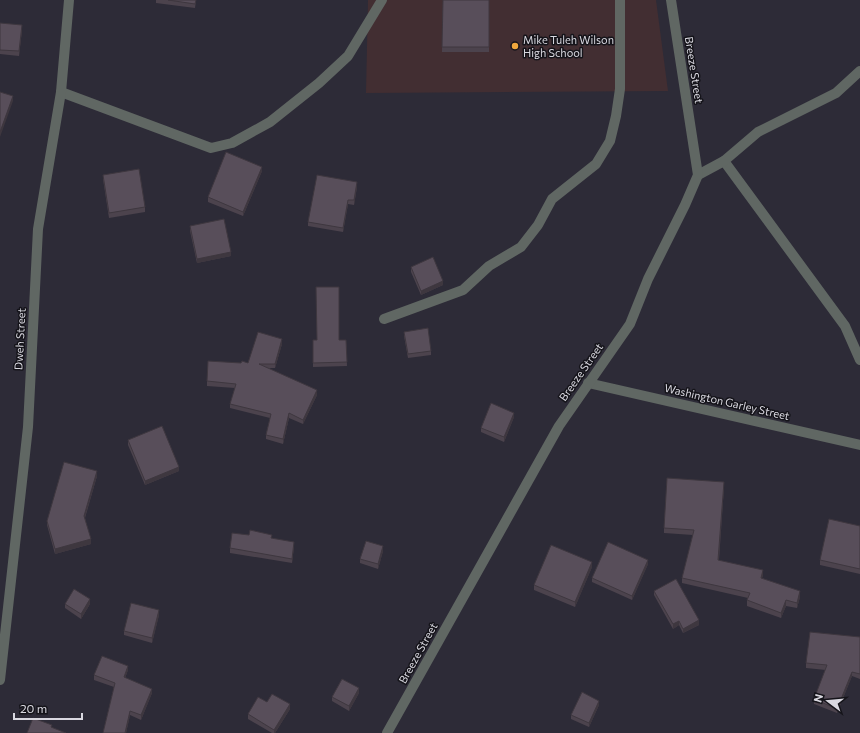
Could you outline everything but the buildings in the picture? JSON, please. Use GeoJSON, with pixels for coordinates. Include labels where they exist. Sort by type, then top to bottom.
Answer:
{"type":"FeatureCollection","features":[{"type":"Feature","properties":{"kind":"street","name":"Dweh Street"},"geometry":{"type":"LineString","coordinates":[[0,680],[28,427],[38,229],[61,92],[70,0]]}},
{"type":"Feature","properties":{"kind":"street"},"geometry":{"type":"LineString","coordinates":[[61,92],[211,148],[232,143],[270,122],[319,83],[348,56],[382,0]]}},
{"type":"Feature","properties":{"kind":"street"},"geometry":{"type":"LineString","coordinates":[[384,319],[463,290],[490,266],[521,247],[538,225],[552,199],[596,164],[610,141],[620,89],[620,0]]}},
{"type":"Feature","properties":{"kind":"street","name":"Breeze Street"},"geometry":{"type":"LineString","coordinates":[[387,733],[559,426],[630,324],[648,279],[685,205],[698,175],[671,0]]}},
{"type":"Feature","properties":{"kind":"street"},"geometry":{"type":"LineString","coordinates":[[698,175],[724,161],[758,132],[836,93],[860,71]]}},
{"type":"Feature","properties":{"kind":"street"},"geometry":{"type":"LineString","coordinates":[[724,161],[845,326],[860,360]]}},
{"type":"Feature","properties":{"kind":"street","name":"Washington Garley Street"},"geometry":{"type":"LineString","coordinates":[[588,383],[860,445]]}},
{"type":"Feature","properties":{"kind":"shaded area","name":"Mike Tuleh Wilson High School"},"geometry":{"type":"Polygon","coordinates":[[[368,0],[656,0],[668,91],[366,93],[368,0]]]}},
{"type":"Feature","properties":{"kind":"place","name":"Mike Tuleh Wilson High School"},"geometry":{"type":"Point","coordinates":[515,46]}}]}
